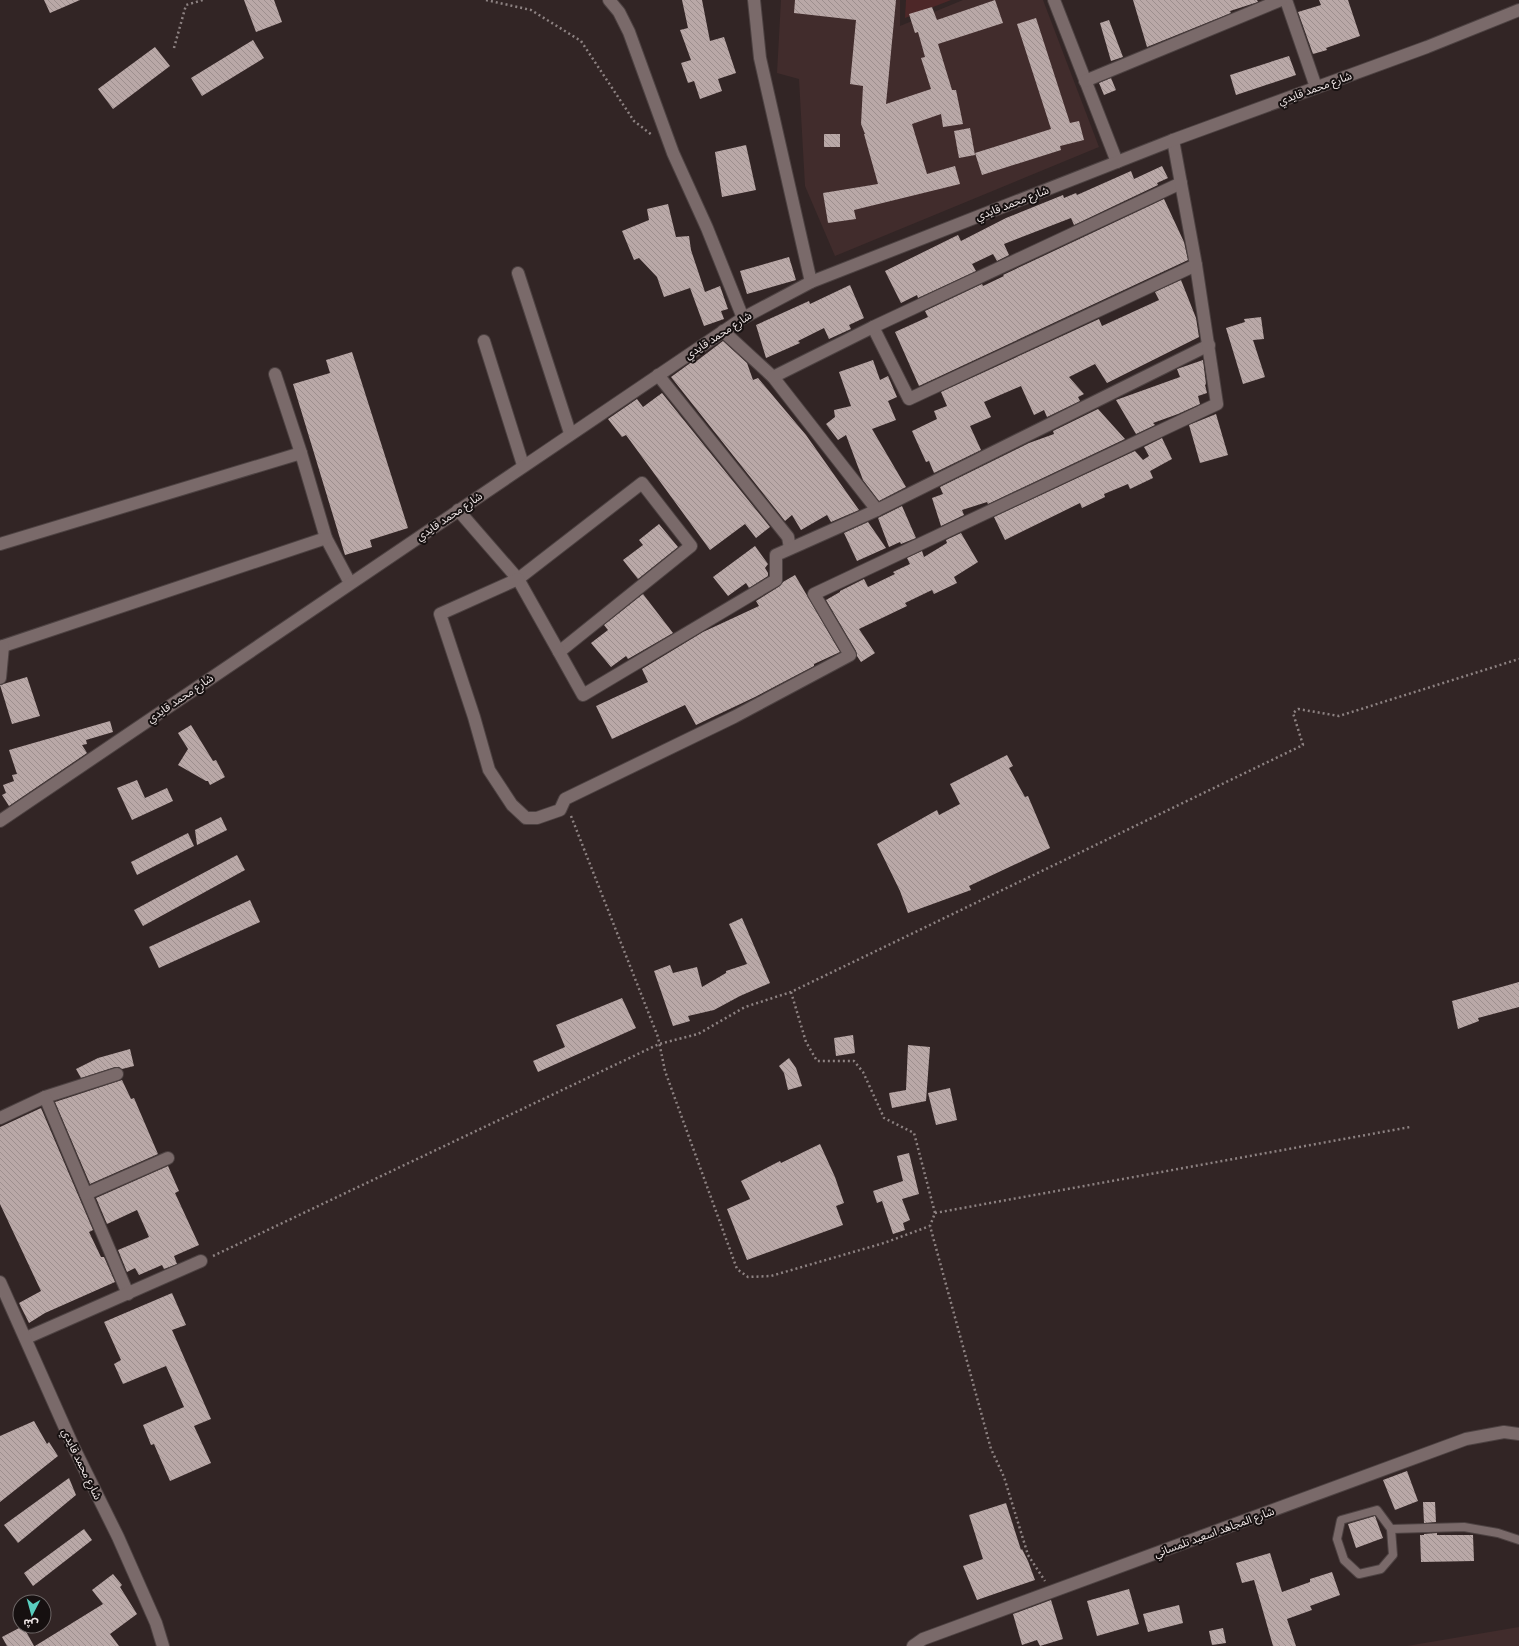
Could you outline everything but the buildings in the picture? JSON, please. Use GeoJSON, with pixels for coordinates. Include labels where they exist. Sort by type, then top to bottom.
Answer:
{"type":"FeatureCollection","features":[{"type":"Feature","properties":{"kind":"street"},"geometry":{"type":"LineString","coordinates":[[609,0],[619,12],[629,32],[673,153],[707,228],[743,318]]}},
{"type":"Feature","properties":{"kind":"street"},"geometry":{"type":"LineString","coordinates":[[754,0],[760,58],[811,282]]}},
{"type":"Feature","properties":{"kind":"street"},"geometry":{"type":"LineString","coordinates":[[1054,0],[1117,162]]}},
{"type":"Feature","properties":{"kind":"street"},"geometry":{"type":"LineString","coordinates":[[1085,81],[1281,0]]}},
{"type":"Feature","properties":{"kind":"street"},"geometry":{"type":"LineString","coordinates":[[1286,0],[1316,87]]}},
{"type":"Feature","properties":{"kind":"street","name":"شارع محمد قايدي"},"geometry":{"type":"LineString","coordinates":[[0,821],[570,433],[743,318],[811,282],[1173,140],[1427,47],[1519,10]]}},
{"type":"Feature","properties":{"kind":"street"},"geometry":{"type":"LineString","coordinates":[[559,652],[691,546],[642,483],[518,579],[440,614],[474,717],[489,770],[512,805],[526,818],[537,818],[560,810],[566,799],[734,717],[850,655],[814,594],[1217,404],[1196,265],[1173,140]]}},
{"type":"Feature","properties":{"kind":"street"},"geometry":{"type":"LineString","coordinates":[[773,377],[873,327],[1181,183]]}},
{"type":"Feature","properties":{"kind":"street"},"geometry":{"type":"LineString","coordinates":[[873,327],[909,399],[1196,265]]}},
{"type":"Feature","properties":{"kind":"street"},"geometry":{"type":"LineString","coordinates":[[518,273],[570,433]]}},
{"type":"Feature","properties":{"kind":"street"},"geometry":{"type":"LineString","coordinates":[[723,331],[773,377],[877,510]]}},
{"type":"Feature","properties":{"kind":"street"},"geometry":{"type":"LineString","coordinates":[[484,342],[523,465]]}},
{"type":"Feature","properties":{"kind":"street"},"geometry":{"type":"LineString","coordinates":[[458,510],[518,579],[583,695],[776,580],[776,555],[877,510],[1209,346]]}},
{"type":"Feature","properties":{"kind":"street"},"geometry":{"type":"LineString","coordinates":[[275,374],[301,453],[326,538],[350,583]]}},
{"type":"Feature","properties":{"kind":"street"},"geometry":{"type":"LineString","coordinates":[[658,375],[788,537],[790,548]]}},
{"type":"Feature","properties":{"kind":"street"},"geometry":{"type":"LineString","coordinates":[[0,544],[301,453]]}},
{"type":"Feature","properties":{"kind":"street"},"geometry":{"type":"LineString","coordinates":[[0,678],[2,647],[326,538]]}},
{"type":"Feature","properties":{"kind":"street"},"geometry":{"type":"LineString","coordinates":[[0,1118],[45,1097],[117,1074]]}},
{"type":"Feature","properties":{"kind":"street"},"geometry":{"type":"LineString","coordinates":[[45,1097],[128,1294]]}},
{"type":"Feature","properties":{"kind":"street"},"geometry":{"type":"LineString","coordinates":[[86,1194],[168,1158]]}},
{"type":"Feature","properties":{"kind":"street"},"geometry":{"type":"LineString","coordinates":[[26,1338],[201,1261]]}},
{"type":"Feature","properties":{"kind":"street","name":"شارع محمد قايدي"},"geometry":{"type":"LineString","coordinates":[[0,1282],[73,1446],[118,1537],[156,1623],[163,1646]]}},
{"type":"Feature","properties":{"kind":"street","name":"شارع المجاهد اسعيد تلمساني"},"geometry":{"type":"LineString","coordinates":[[913,1646],[923,1640],[1466,1439],[1504,1432],[1519,1434]]}},
{"type":"Feature","properties":{"kind":"lane"},"geometry":{"type":"LineString","coordinates":[[1377,1510],[1390,1529],[1393,1555],[1381,1569],[1359,1574],[1344,1560],[1337,1539],[1341,1520],[1377,1510]]}},
{"type":"Feature","properties":{"kind":"lane"},"geometry":{"type":"LineString","coordinates":[[1390,1529],[1464,1527],[1498,1533],[1519,1540]]}},
{"type":"Feature","properties":{"kind":"path"},"geometry":{"type":"LineString","coordinates":[[174,48],[186,5],[203,0]]}},
{"type":"Feature","properties":{"kind":"path"},"geometry":{"type":"LineString","coordinates":[[486,0],[531,10],[582,41],[634,121],[673,153]]}},
{"type":"Feature","properties":{"kind":"path"},"geometry":{"type":"LineString","coordinates":[[201,1261],[659,1044],[698,1034],[745,1007],[791,992],[1303,745],[1293,713],[1298,709],[1339,716],[1519,659]]}},
{"type":"Feature","properties":{"kind":"path"},"geometry":{"type":"LineString","coordinates":[[560,810],[570,814],[659,1044],[665,1071],[737,1269],[748,1277],[771,1276],[884,1243],[930,1226]]}},
{"type":"Feature","properties":{"kind":"path"},"geometry":{"type":"LineString","coordinates":[[791,992],[806,1042],[818,1060],[854,1060],[863,1072],[884,1118],[914,1133],[935,1213],[930,1226],[991,1448],[1004,1477],[1028,1555],[1052,1592]]}},
{"type":"Feature","properties":{"kind":"path"},"geometry":{"type":"LineString","coordinates":[[935,1213],[1410,1127]]}},
{"type":"Feature","properties":{"kind":"shaded area"},"geometry":{"type":"Polygon","coordinates":[[[781,0],[900,0],[900,26],[963,0],[1043,0],[1099,147],[835,256],[805,186],[799,79],[777,73],[781,0]]]}},
{"type":"Feature","properties":{"kind":"shaded area"},"geometry":{"type":"Polygon","coordinates":[[[906,0],[951,0],[905,18],[906,0]]]}},
{"type":"Feature","properties":{"kind":"shaded area"},"geometry":{"type":"Polygon","coordinates":[[[1519,1627],[1519,1646],[1407,1646],[1519,1627]]]}}]}
